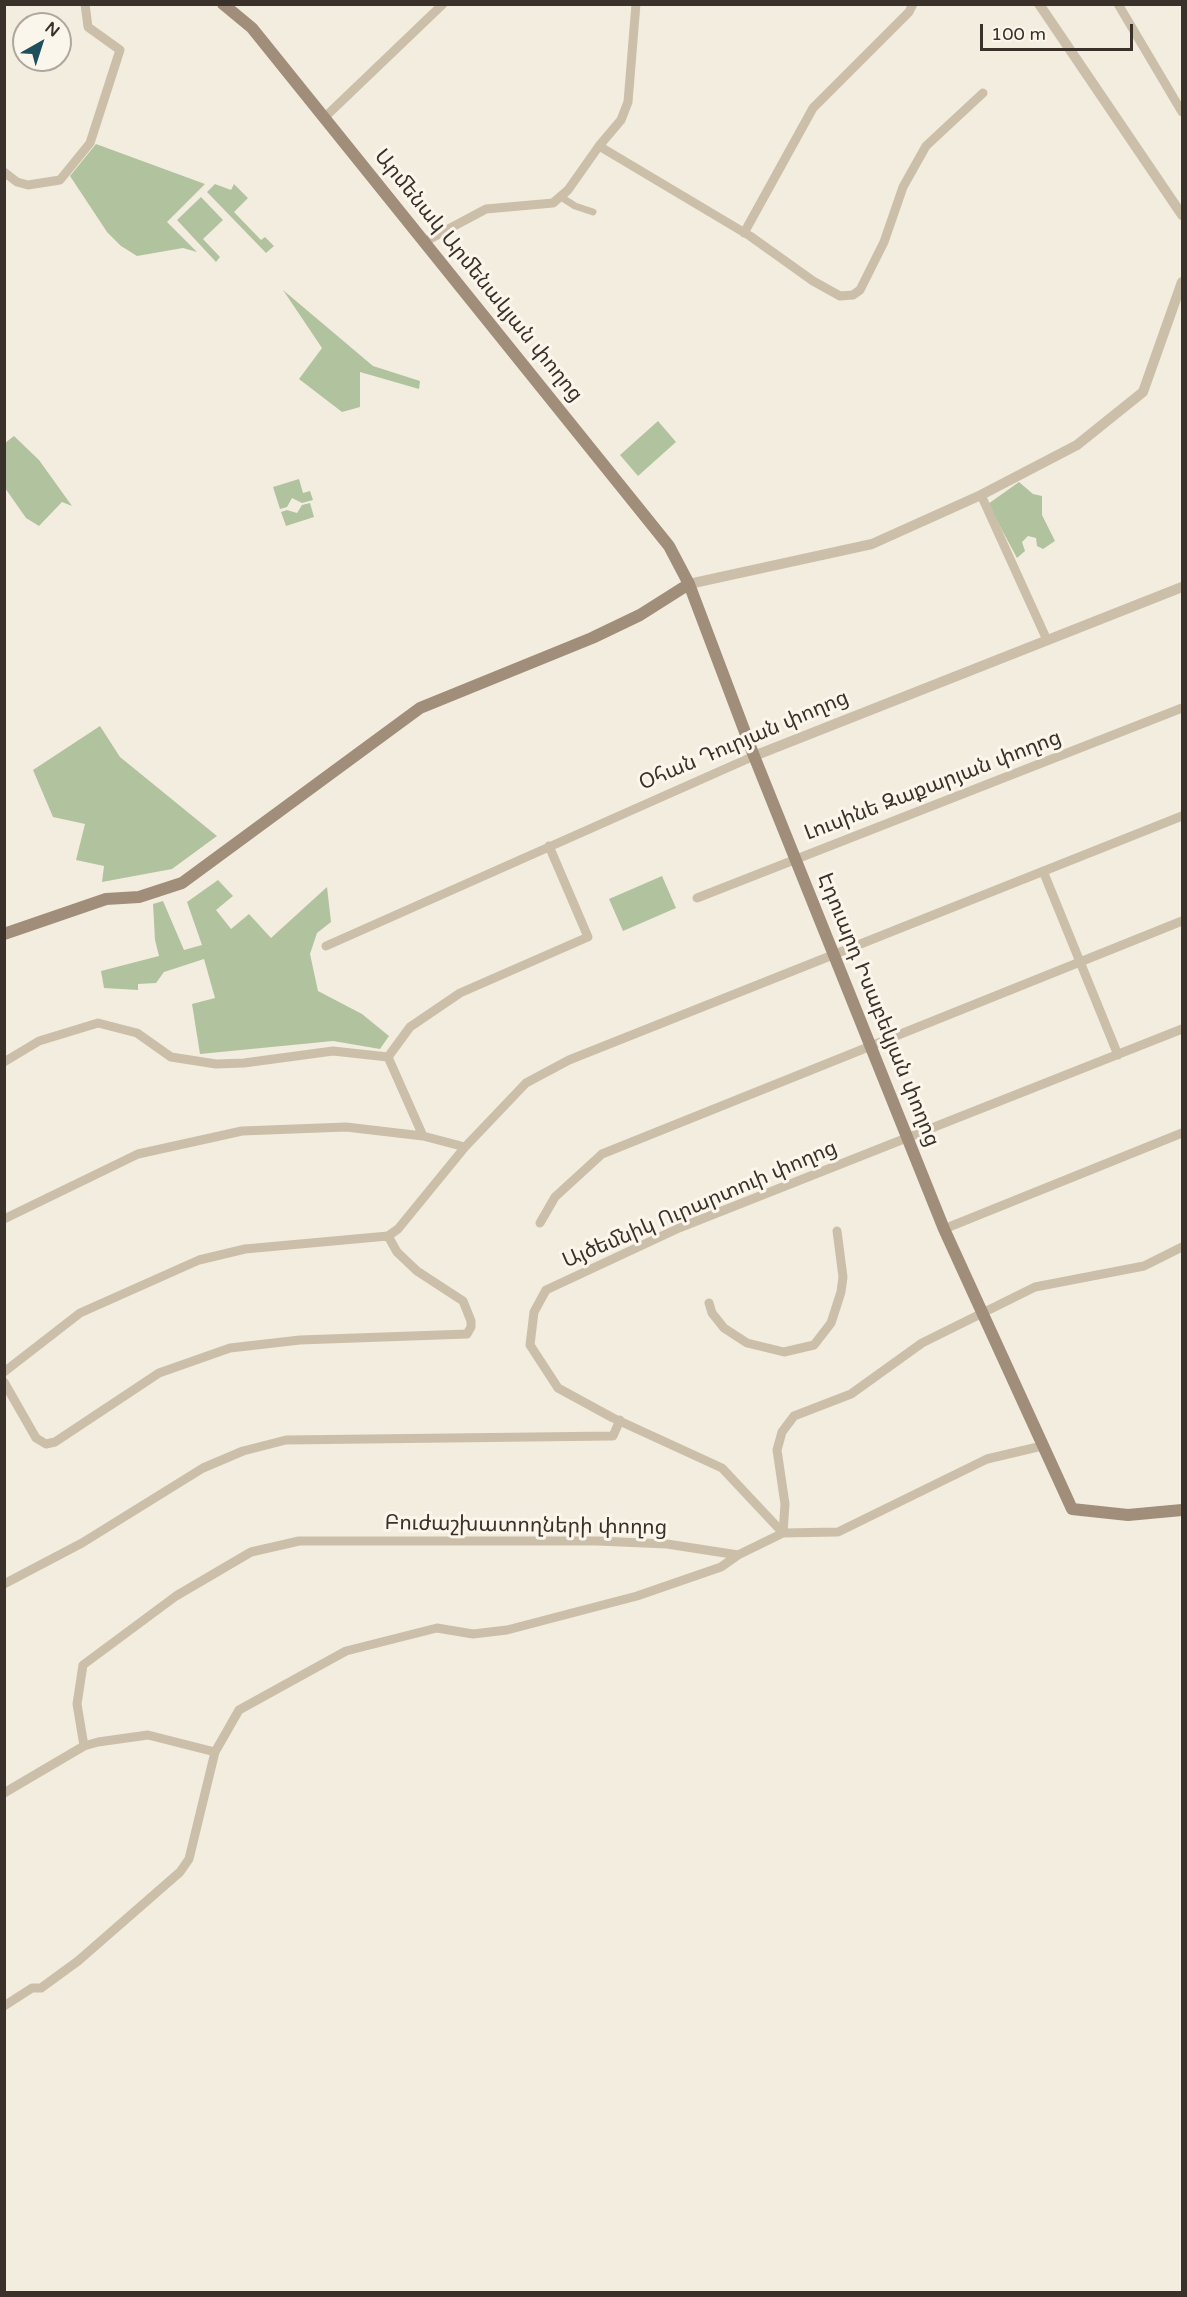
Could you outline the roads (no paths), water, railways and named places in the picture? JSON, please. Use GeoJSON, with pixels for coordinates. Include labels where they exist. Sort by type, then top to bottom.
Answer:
{"type":"FeatureCollection","features":[{"type":"Feature","properties":{"kind":"main road","name":"Արմենակ Արմենակյան փողոց"},"geometry":{"type":"LineString","coordinates":[[223,4],[252,28],[426,241],[663,537],[689,584]]}},
{"type":"Feature","properties":{"kind":"main road","name":"Էդուարդ Իսաբեկյան փողոց"},"geometry":{"type":"LineString","coordinates":[[689,584],[754,756],[944,1229],[1072,1509],[1128,1515],[1182,1510]]}},
{"type":"Feature","properties":{"kind":"main road"},"geometry":{"type":"LineString","coordinates":[[4,934],[106,899],[139,897],[182,883],[420,708],[592,638],[640,615],[689,584]]}},
{"type":"Feature","properties":{"kind":"street"},"geometry":{"type":"LineString","coordinates":[[6,177],[31,186],[60,180],[90,143],[120,50],[88,27],[85,4]]}},
{"type":"Feature","properties":{"kind":"street"},"geometry":{"type":"LineString","coordinates":[[325,117],[444,4]]}},
{"type":"Feature","properties":{"kind":"street"},"geometry":{"type":"LineString","coordinates":[[426,241],[486,209],[553,203],[561,196],[598,146],[621,120],[628,102],[636,4]]}},
{"type":"Feature","properties":{"kind":"street"},"geometry":{"type":"LineString","coordinates":[[744,232],[813,108],[909,12],[913,4]]}},
{"type":"Feature","properties":{"kind":"street"},"geometry":{"type":"LineString","coordinates":[[1039,4],[1182,215]]}},
{"type":"Feature","properties":{"kind":"street"},"geometry":{"type":"LineString","coordinates":[[1118,4],[1182,112]]}},
{"type":"Feature","properties":{"kind":"street"},"geometry":{"type":"LineString","coordinates":[[598,146],[744,232],[840,296],[853,295],[860,290],[884,242],[908,177],[926,146],[983,93]]}},
{"type":"Feature","properties":{"kind":"street"},"geometry":{"type":"LineString","coordinates":[[561,196],[575,206],[593,212]]}},
{"type":"Feature","properties":{"kind":"street"},"geometry":{"type":"LineString","coordinates":[[689,584],[872,543],[981,495],[1077,445],[1143,392],[1182,282]]}},
{"type":"Feature","properties":{"kind":"street"},"geometry":{"type":"LineString","coordinates":[[981,495],[1047,640]]}},
{"type":"Feature","properties":{"kind":"street","name":"Օհան Դուրյան փողոց"},"geometry":{"type":"LineString","coordinates":[[326,946],[754,756],[1182,587]]}},
{"type":"Feature","properties":{"kind":"street","name":"Լուսինե Զաքարյան փողոց"},"geometry":{"type":"LineString","coordinates":[[697,898],[1182,708]]}},
{"type":"Feature","properties":{"kind":"street"},"geometry":{"type":"LineString","coordinates":[[4,1372],[80,1313],[199,1260],[245,1249],[388,1236],[398,1229],[465,1147],[526,1083],[569,1060],[1182,816]]}},
{"type":"Feature","properties":{"kind":"street"},"geometry":{"type":"LineString","coordinates":[[388,1057],[410,1027],[460,993],[588,937],[549,846]]}},
{"type":"Feature","properties":{"kind":"street"},"geometry":{"type":"LineString","coordinates":[[1043,871],[1118,1055]]}},
{"type":"Feature","properties":{"kind":"street"},"geometry":{"type":"LineString","coordinates":[[540,1223],[555,1197],[602,1154],[1182,921]]}},
{"type":"Feature","properties":{"kind":"street"},"geometry":{"type":"LineString","coordinates":[[4,1062],[39,1041],[98,1023],[137,1033],[171,1057],[216,1064],[244,1063],[333,1051],[388,1057]]}},
{"type":"Feature","properties":{"kind":"street","name":"Այծեմնիկ Ուրարտուի փողոց"},"geometry":{"type":"LineString","coordinates":[[783,1533],[722,1468],[558,1388],[530,1345],[534,1312],[546,1290],[670,1232],[1182,1029]]}},
{"type":"Feature","properties":{"kind":"street"},"geometry":{"type":"LineString","coordinates":[[388,1057],[423,1136]]}},
{"type":"Feature","properties":{"kind":"street"},"geometry":{"type":"LineString","coordinates":[[4,1219],[138,1154],[242,1131],[346,1126],[423,1136],[465,1147]]}},
{"type":"Feature","properties":{"kind":"street"},"geometry":{"type":"LineString","coordinates":[[944,1229],[1182,1133]]}},
{"type":"Feature","properties":{"kind":"street"},"geometry":{"type":"LineString","coordinates":[[709,1303],[712,1313],[724,1328],[747,1342],[784,1352],[814,1345],[831,1323],[841,1292],[843,1277],[837,1231]]}},
{"type":"Feature","properties":{"kind":"street"},"geometry":{"type":"LineString","coordinates":[[4,1382],[36,1438],[46,1444],[55,1442],[159,1373],[230,1348],[300,1340],[463,1335],[471,1327],[463,1301],[417,1271],[397,1252],[388,1236]]}},
{"type":"Feature","properties":{"kind":"street"},"geometry":{"type":"LineString","coordinates":[[783,1533],[785,1504],[777,1450],[782,1432],[794,1416],[851,1394],[922,1343],[984,1315],[1035,1287],[1144,1266],[1182,1247]]}},
{"type":"Feature","properties":{"kind":"street"},"geometry":{"type":"LineString","coordinates":[[4,1584],[82,1543],[203,1468],[243,1450],[286,1440],[613,1436],[620,1420]]}},
{"type":"Feature","properties":{"kind":"street"},"geometry":{"type":"LineString","coordinates":[[4,2006],[32,1988],[41,1989],[78,1961],[180,1872],[189,1859],[215,1752],[239,1710],[346,1651],[437,1628],[473,1634],[507,1630],[637,1596],[721,1567],[738,1555],[783,1533],[838,1532],[987,1459],[1042,1446]]}},
{"type":"Feature","properties":{"kind":"street","name":"Բուժաշխատողների փողոց"},"geometry":{"type":"LineString","coordinates":[[84,1746],[77,1704],[83,1665],[176,1596],[251,1552],[299,1541],[597,1541],[668,1544],[738,1555]]}},
{"type":"Feature","properties":{"kind":"street"},"geometry":{"type":"LineString","coordinates":[[4,1793],[84,1746],[148,1736],[215,1752]]}}]}
